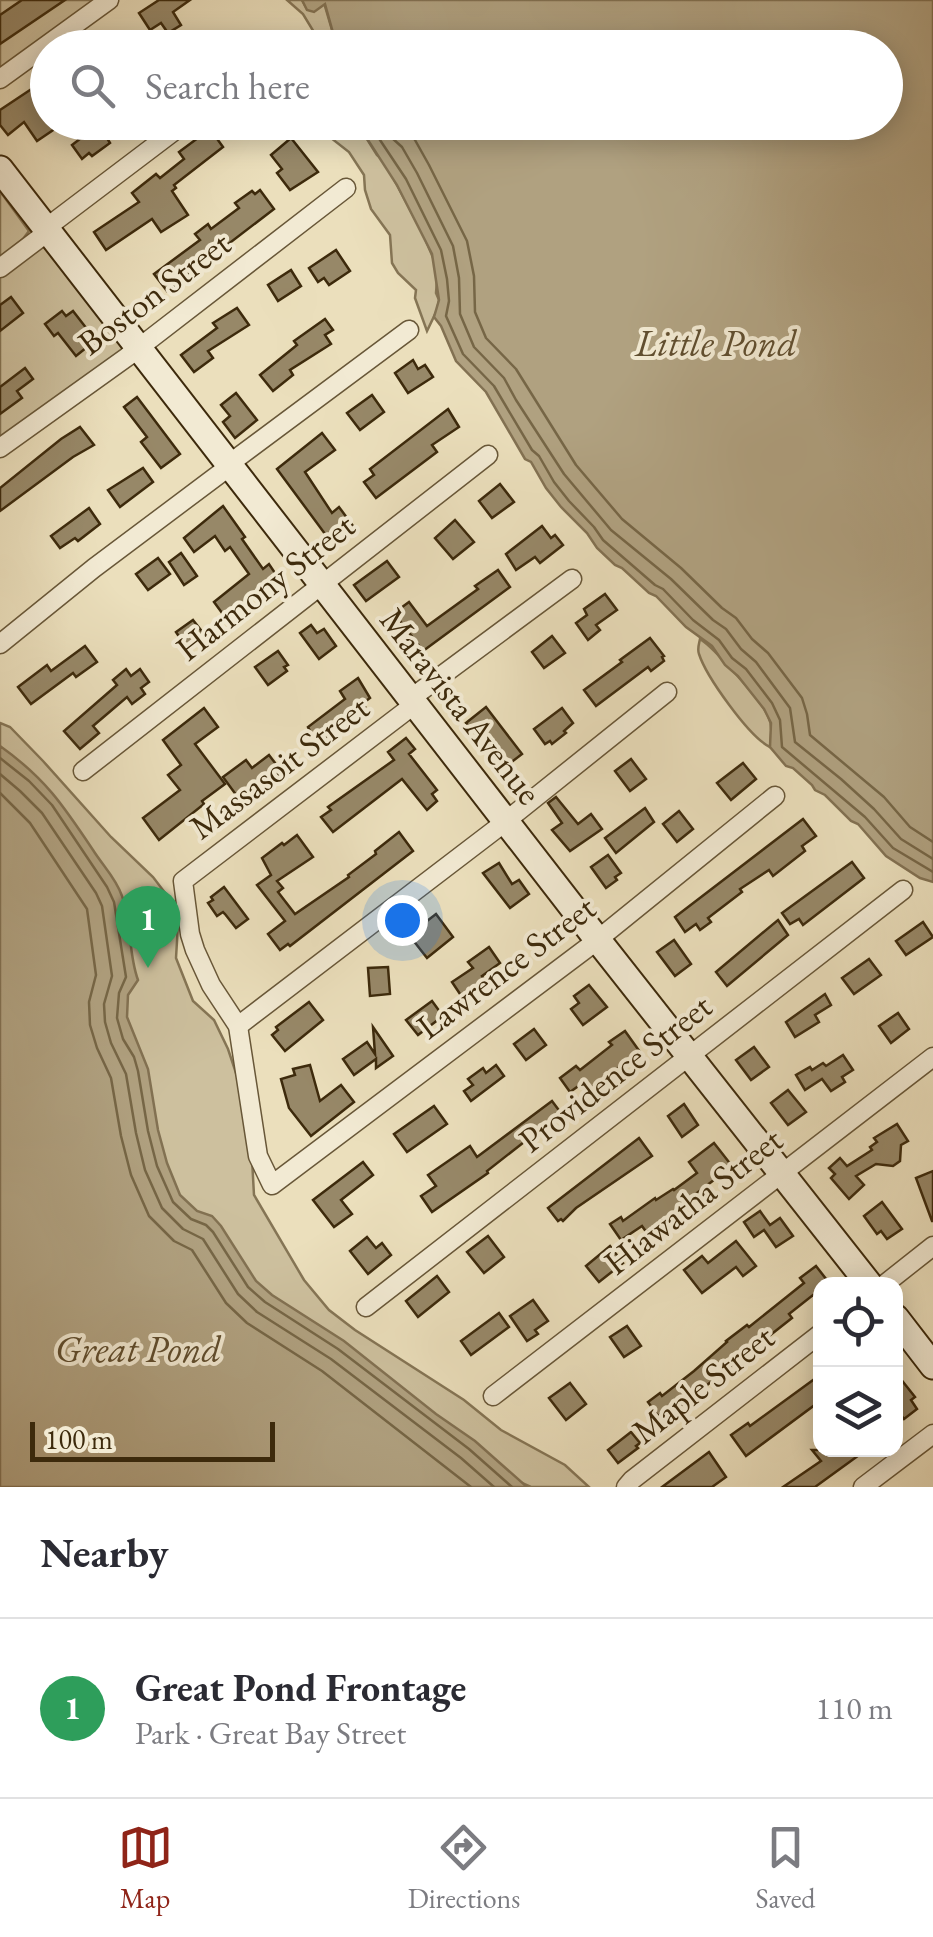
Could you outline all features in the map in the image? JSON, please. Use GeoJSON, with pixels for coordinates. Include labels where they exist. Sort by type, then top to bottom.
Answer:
{"type":"FeatureCollection","features":[{"type":"Feature","properties":{"kind":"main road","name":"Maravista Avenue"},"geometry":{"type":"LineString","coordinates":[[0,168],[864,1277]]}},
{"type":"Feature","properties":{"kind":"main road"},"geometry":{"type":"LineString","coordinates":[[903,1327],[933,1366]]}},
{"type":"Feature","properties":{"kind":"street"},"geometry":{"type":"LineString","coordinates":[[68,30],[109,0]]}},
{"type":"Feature","properties":{"kind":"street"},"geometry":{"type":"LineString","coordinates":[[0,80],[30,58]]}},
{"type":"Feature","properties":{"kind":"street"},"geometry":{"type":"LineString","coordinates":[[0,268],[163,140]]}},
{"type":"Feature","properties":{"kind":"street","name":"Boston Street"},"geometry":{"type":"LineString","coordinates":[[0,448],[346,188]]}},
{"type":"Feature","properties":{"kind":"street"},"geometry":{"type":"LineString","coordinates":[[0,644],[94,568],[409,330]]}},
{"type":"Feature","properties":{"kind":"street","name":"Harmony Street"},"geometry":{"type":"LineString","coordinates":[[83,770],[488,455]]}},
{"type":"Feature","properties":{"kind":"street","name":"Massasoit Street"},"geometry":{"type":"LineString","coordinates":[[238,1026],[195,950],[183,881],[572,580]]}},
{"type":"Feature","properties":{"kind":"street"},"geometry":{"type":"LineString","coordinates":[[238,1026],[668,692]]}},
{"type":"Feature","properties":{"kind":"street","name":"Lawrence Street"},"geometry":{"type":"LineString","coordinates":[[238,1026],[258,1156],[272,1185],[597,939],[775,796]]}},
{"type":"Feature","properties":{"kind":"street","name":"Providence Street"},"geometry":{"type":"LineString","coordinates":[[366,1307],[903,890]]}},
{"type":"Feature","properties":{"kind":"street","name":"Hiawatha Street"},"geometry":{"type":"LineString","coordinates":[[493,1396],[933,1057]]}},
{"type":"Feature","properties":{"kind":"street"},"geometry":{"type":"LineString","coordinates":[[894,1277],[933,1246]]}},
{"type":"Feature","properties":{"kind":"street","name":"Maple Street"},"geometry":{"type":"LineString","coordinates":[[626,1487],[813,1339]]}},
{"type":"Feature","properties":{"kind":"street"},"geometry":{"type":"LineString","coordinates":[[863,1487],[933,1434]]}},
{"type":"Feature","properties":{"kind":"shaded area"},"geometry":{"type":"Polygon","coordinates":[[[0,0],[94,0],[53,30],[30,30],[30,47],[0,69],[0,0]]]}},
{"type":"Feature","properties":{"kind":"shaded area"},"geometry":{"type":"Polygon","coordinates":[[[287,0],[302,0],[307,9],[324,3],[332,30],[313,30],[303,14],[287,0]]]}},
{"type":"Feature","properties":{"kind":"shaded area"},"geometry":{"type":"Polygon","coordinates":[[[334,140],[368,140],[383,159],[423,234],[434,260],[439,300],[427,331],[415,298],[416,290],[392,263],[390,235],[371,209],[364,175],[349,152],[334,140]]]}},
{"type":"Feature","properties":{"kind":"shaded area"},"geometry":{"type":"Polygon","coordinates":[[[0,191],[29,231],[0,258],[0,191]]]}},
{"type":"Feature","properties":{"kind":"shaded area"},"geometry":{"type":"Polygon","coordinates":[[[47,245],[125,346],[0,439],[0,274],[36,248],[47,245]]]}},
{"type":"Feature","properties":{"kind":"shaded area"},"geometry":{"type":"Polygon","coordinates":[[[700,639],[737,675],[764,709],[771,724],[770,747],[740,719],[719,690],[699,654],[700,639]]]}},
{"type":"Feature","properties":{"kind":"shaded area"},"geometry":{"type":"Polygon","coordinates":[[[0,723],[10,727],[43,761],[169,898],[178,924],[176,958],[193,1001],[214,1020],[240,1085],[251,1141],[254,1195],[304,1280],[329,1310],[355,1330],[464,1400],[501,1430],[565,1465],[589,1487],[531,1487],[481,1465],[293,1326],[172,1189],[0,777],[0,723]]]}},
{"type":"Feature","properties":{"kind":"water","name":"Little Pond"},"geometry":{"type":"Polygon","coordinates":[[[302,0],[933,0],[933,882],[886,856],[858,824],[786,766],[770,747],[771,723],[764,709],[738,676],[712,646],[597,548],[546,488],[486,392],[456,361],[434,317],[439,300],[432,254],[397,185],[368,140],[903,140],[903,30],[332,30],[325,4],[314,12],[307,10],[302,0]]]}},
{"type":"Feature","properties":{"kind":"water","name":"Great Pond"},"geometry":{"type":"Polygon","coordinates":[[[0,746],[52,793],[119,890],[138,980],[128,995],[127,1017],[148,1069],[158,1130],[180,1195],[197,1211],[212,1216],[256,1281],[272,1295],[344,1341],[475,1441],[527,1487],[0,1487],[0,746]]]}},
{"type":"Feature","properties":{"kind":"building"},"geometry":{"type":"Polygon","coordinates":[[[22,0],[65,0],[0,44],[0,15],[22,0]]]}},
{"type":"Feature","properties":{"kind":"building"},"geometry":{"type":"Polygon","coordinates":[[[159,0],[190,0],[173,12],[181,25],[173,30],[166,30],[161,23],[150,30],[139,13],[159,0]]]}},
{"type":"Feature","properties":{"kind":"building"},"geometry":{"type":"Polygon","coordinates":[[[30,90],[30,131],[24,122],[8,135],[0,125],[0,110],[30,90]]]}},
{"type":"Feature","properties":{"kind":"building"},"geometry":{"type":"Polygon","coordinates":[[[79,140],[110,143],[82,159],[72,145],[79,140]]]}},
{"type":"Feature","properties":{"kind":"building"},"geometry":{"type":"Polygon","coordinates":[[[195,140],[218,140],[223,147],[174,185],[172,191],[188,215],[161,232],[152,219],[106,250],[94,232],[139,202],[132,193],[184,159],[179,152],[195,140]]]}},
{"type":"Feature","properties":{"kind":"building"},"geometry":{"type":"Polygon","coordinates":[[[293,140],[318,172],[290,190],[277,173],[282,169],[271,155],[293,140]]]}},
{"type":"Feature","properties":{"kind":"building"},"geometry":{"type":"Polygon","coordinates":[[[260,190],[274,209],[167,291],[154,274],[200,240],[195,234],[208,224],[211,229],[239,208],[235,203],[260,190]]]}},
{"type":"Feature","properties":{"kind":"building"},"geometry":{"type":"Polygon","coordinates":[[[336,250],[350,271],[329,285],[324,278],[318,282],[309,268],[336,250]]]}},
{"type":"Feature","properties":{"kind":"building"},"geometry":{"type":"Polygon","coordinates":[[[291,270],[301,286],[278,301],[268,285],[291,270]]]}},
{"type":"Feature","properties":{"kind":"building"},"geometry":{"type":"Polygon","coordinates":[[[11,297],[23,313],[0,331],[0,305],[11,297]]]}},
{"type":"Feature","properties":{"kind":"building"},"geometry":{"type":"Polygon","coordinates":[[[237,308],[249,325],[208,351],[213,358],[194,372],[181,355],[217,328],[213,323],[237,308]]]}},
{"type":"Feature","properties":{"kind":"building"},"geometry":{"type":"Polygon","coordinates":[[[62,311],[66,316],[73,311],[92,343],[76,356],[58,333],[54,336],[45,324],[62,311]]]}},
{"type":"Feature","properties":{"kind":"building"},"geometry":{"type":"Polygon","coordinates":[[[325,319],[333,330],[325,335],[331,344],[290,370],[293,375],[273,391],[260,375],[297,345],[294,341],[325,319]]]}},
{"type":"Feature","properties":{"kind":"building"},"geometry":{"type":"Polygon","coordinates":[[[413,360],[418,369],[425,365],[433,377],[408,393],[395,373],[413,360]]]}},
{"type":"Feature","properties":{"kind":"building"},"geometry":{"type":"Polygon","coordinates":[[[25,368],[33,379],[17,391],[22,398],[0,414],[0,387],[25,368]]]}},
{"type":"Feature","properties":{"kind":"building"},"geometry":{"type":"Polygon","coordinates":[[[236,393],[257,420],[235,438],[223,422],[230,416],[221,405],[236,393]]]}},
{"type":"Feature","properties":{"kind":"building"},"geometry":{"type":"Polygon","coordinates":[[[372,395],[384,412],[360,430],[347,413],[372,395]]]}},
{"type":"Feature","properties":{"kind":"building"},"geometry":{"type":"Polygon","coordinates":[[[137,397],[180,454],[161,468],[141,442],[147,437],[124,407],[137,397]]]}},
{"type":"Feature","properties":{"kind":"building"},"geometry":{"type":"Polygon","coordinates":[[[448,409],[459,427],[432,445],[437,452],[376,498],[364,482],[374,475],[370,469],[448,409]]]}},
{"type":"Feature","properties":{"kind":"building"},"geometry":{"type":"Polygon","coordinates":[[[80,427],[94,445],[0,511],[0,488],[80,427]]]}},
{"type":"Feature","properties":{"kind":"building"},"geometry":{"type":"Polygon","coordinates":[[[322,433],[335,450],[305,472],[332,513],[339,507],[353,526],[331,542],[277,469],[322,433]]]}},
{"type":"Feature","properties":{"kind":"building"},"geometry":{"type":"Polygon","coordinates":[[[143,468],[153,482],[120,507],[108,490],[143,468]]]}},
{"type":"Feature","properties":{"kind":"building"},"geometry":{"type":"Polygon","coordinates":[[[500,484],[514,502],[492,518],[479,501],[500,484]]]}},
{"type":"Feature","properties":{"kind":"building"},"geometry":{"type":"Polygon","coordinates":[[[223,506],[263,569],[269,564],[283,585],[266,597],[260,590],[225,617],[214,602],[249,574],[230,547],[225,551],[215,536],[194,552],[184,538],[223,506]]]}},
{"type":"Feature","properties":{"kind":"building"},"geometry":{"type":"Polygon","coordinates":[[[89,508],[100,524],[78,541],[75,538],[60,548],[51,536],[89,508]]]}},
{"type":"Feature","properties":{"kind":"building"},"geometry":{"type":"Polygon","coordinates":[[[455,520],[474,542],[453,559],[435,538],[455,520]]]}},
{"type":"Feature","properties":{"kind":"building"},"geometry":{"type":"Polygon","coordinates":[[[542,526],[563,545],[540,563],[535,557],[516,570],[506,554],[542,526]]]}},
{"type":"Feature","properties":{"kind":"building"},"geometry":{"type":"Polygon","coordinates":[[[181,553],[197,576],[184,585],[169,562],[181,553]]]}},
{"type":"Feature","properties":{"kind":"building"},"geometry":{"type":"Polygon","coordinates":[[[158,558],[170,574],[148,590],[136,574],[158,558]]]}},
{"type":"Feature","properties":{"kind":"building"},"geometry":{"type":"Polygon","coordinates":[[[387,561],[399,577],[366,601],[354,585],[387,561]]]}},
{"type":"Feature","properties":{"kind":"building"},"geometry":{"type":"Polygon","coordinates":[[[498,570],[510,587],[423,651],[394,613],[409,602],[427,626],[498,570]]]}},
{"type":"Feature","properties":{"kind":"building"},"geometry":{"type":"Polygon","coordinates":[[[605,594],[617,610],[596,625],[600,630],[588,640],[576,623],[587,615],[584,609],[605,594]]]}},
{"type":"Feature","properties":{"kind":"building"},"geometry":{"type":"Polygon","coordinates":[[[193,620],[204,634],[186,647],[176,632],[193,620]]]}},
{"type":"Feature","properties":{"kind":"building"},"geometry":{"type":"Polygon","coordinates":[[[311,625],[317,633],[324,629],[336,646],[319,659],[300,633],[311,625]]]}},
{"type":"Feature","properties":{"kind":"building"},"geometry":{"type":"Polygon","coordinates":[[[552,636],[565,653],[544,668],[532,652],[552,636]]]}},
{"type":"Feature","properties":{"kind":"building"},"geometry":{"type":"Polygon","coordinates":[[[650,638],[664,661],[651,671],[648,667],[596,706],[584,690],[650,638]]]}},
{"type":"Feature","properties":{"kind":"building"},"geometry":{"type":"Polygon","coordinates":[[[85,646],[97,662],[76,677],[73,673],[31,704],[18,687],[47,665],[51,671],[85,646]]]}},
{"type":"Feature","properties":{"kind":"building"},"geometry":{"type":"Polygon","coordinates":[[[278,651],[288,665],[284,667],[287,671],[268,685],[255,667],[278,651]]]}},
{"type":"Feature","properties":{"kind":"building"},"geometry":{"type":"Polygon","coordinates":[[[126,669],[131,676],[140,669],[149,682],[141,688],[145,694],[132,704],[127,697],[93,726],[99,733],[80,749],[64,731],[117,685],[113,680],[126,669]]]}},
{"type":"Feature","properties":{"kind":"building"},"geometry":{"type":"Polygon","coordinates":[[[358,678],[370,698],[362,704],[365,707],[312,746],[304,736],[310,731],[308,727],[345,699],[340,691],[358,678]]]}},
{"type":"Feature","properties":{"kind":"building"},"geometry":{"type":"Polygon","coordinates":[[[486,707],[522,754],[505,767],[466,723],[486,707]]]}},
{"type":"Feature","properties":{"kind":"building"},"geometry":{"type":"Polygon","coordinates":[[[204,708],[218,727],[195,744],[225,784],[159,840],[143,818],[180,790],[168,775],[181,765],[163,740],[204,708]]]}},
{"type":"Feature","properties":{"kind":"building"},"geometry":{"type":"Polygon","coordinates":[[[562,708],[573,723],[552,744],[545,744],[534,729],[562,708]]]}},
{"type":"Feature","properties":{"kind":"building"},"geometry":{"type":"Polygon","coordinates":[[[406,738],[415,749],[409,754],[437,790],[432,794],[437,801],[427,810],[402,779],[333,832],[321,817],[331,810],[328,807],[394,760],[388,752],[406,738]]]}},
{"type":"Feature","properties":{"kind":"building"},"geometry":{"type":"Polygon","coordinates":[[[269,755],[282,772],[245,807],[223,777],[246,760],[252,768],[269,755]]]}},
{"type":"Feature","properties":{"kind":"building"},"geometry":{"type":"Polygon","coordinates":[[[631,759],[646,779],[630,791],[615,771],[631,759]]]}},
{"type":"Feature","properties":{"kind":"building"},"geometry":{"type":"Polygon","coordinates":[[[743,763],[756,779],[731,800],[717,783],[743,763]]]}},
{"type":"Feature","properties":{"kind":"building"},"geometry":{"type":"Polygon","coordinates":[[[556,797],[578,824],[591,814],[602,829],[570,851],[552,830],[562,823],[548,803],[556,797]]]}},
{"type":"Feature","properties":{"kind":"building"},"geometry":{"type":"Polygon","coordinates":[[[645,808],[654,822],[616,853],[605,838],[645,808]]]}},
{"type":"Feature","properties":{"kind":"building"},"geometry":{"type":"Polygon","coordinates":[[[679,811],[693,829],[677,842],[663,824],[679,811]]]}},
{"type":"Feature","properties":{"kind":"building"},"geometry":{"type":"Polygon","coordinates":[[[803,819],[816,836],[802,846],[805,851],[773,876],[769,870],[740,889],[742,892],[708,918],[711,922],[700,930],[696,924],[685,932],[675,917],[803,819]]]}},
{"type":"Feature","properties":{"kind":"building"},"geometry":{"type":"Polygon","coordinates":[[[399,832],[413,851],[280,950],[268,934],[285,921],[257,885],[271,875],[262,858],[297,835],[313,857],[277,881],[283,888],[278,892],[295,914],[349,877],[399,832]]]}},
{"type":"Feature","properties":{"kind":"building"},"geometry":{"type":"Polygon","coordinates":[[[608,855],[621,873],[606,888],[591,867],[608,855]]]}},
{"type":"Feature","properties":{"kind":"building"},"geometry":{"type":"Polygon","coordinates":[[[852,862],[864,878],[803,925],[799,919],[790,924],[782,913],[852,862]]]}},
{"type":"Feature","properties":{"kind":"building"},"geometry":{"type":"Polygon","coordinates":[[[499,863],[512,884],[519,880],[529,894],[510,908],[483,873],[499,863]]]}},
{"type":"Feature","properties":{"kind":"building"},"geometry":{"type":"Polygon","coordinates":[[[224,887],[248,919],[236,928],[223,912],[217,916],[208,903],[224,887]]]}},
{"type":"Feature","properties":{"kind":"building"},"geometry":{"type":"Polygon","coordinates":[[[436,914],[453,937],[427,958],[409,935],[436,914]]]}},
{"type":"Feature","properties":{"kind":"building"},"geometry":{"type":"Polygon","coordinates":[[[778,920],[788,935],[727,986],[716,972],[778,920]]]}},
{"type":"Feature","properties":{"kind":"building"},"geometry":{"type":"Polygon","coordinates":[[[923,922],[933,937],[906,955],[896,941],[923,922]]]}},
{"type":"Feature","properties":{"kind":"building"},"geometry":{"type":"Polygon","coordinates":[[[674,940],[691,964],[675,976],[657,952],[674,940]]]}},
{"type":"Feature","properties":{"kind":"building"},"geometry":{"type":"Polygon","coordinates":[[[489,947],[500,963],[482,976],[487,983],[464,1000],[452,982],[473,968],[468,962],[489,947]]]}},
{"type":"Feature","properties":{"kind":"building"},"geometry":{"type":"Polygon","coordinates":[[[869,959],[881,975],[854,994],[842,978],[869,959]]]}},
{"type":"Feature","properties":{"kind":"building"},"geometry":{"type":"Polygon","coordinates":[[[388,967],[390,994],[370,996],[368,968],[388,967]]]}},
{"type":"Feature","properties":{"kind":"building"},"geometry":{"type":"Polygon","coordinates":[[[589,985],[607,1007],[583,1025],[571,1009],[579,1003],[574,996],[589,985]]]}},
{"type":"Feature","properties":{"kind":"building"},"geometry":{"type":"Polygon","coordinates":[[[825,994],[831,1005],[815,1015],[819,1022],[795,1037],[786,1022],[825,994]]]}},
{"type":"Feature","properties":{"kind":"building"},"geometry":{"type":"Polygon","coordinates":[[[432,1001],[443,1016],[418,1035],[406,1020],[432,1001]]]}},
{"type":"Feature","properties":{"kind":"building"},"geometry":{"type":"Polygon","coordinates":[[[309,1002],[323,1020],[285,1051],[272,1035],[278,1030],[276,1027],[309,1002]]]}},
{"type":"Feature","properties":{"kind":"building"},"geometry":{"type":"Polygon","coordinates":[[[898,1013],[909,1029],[891,1043],[879,1026],[898,1013]]]}},
{"type":"Feature","properties":{"kind":"building"},"geometry":{"type":"Polygon","coordinates":[[[373,1027],[393,1056],[376,1068],[376,1059],[354,1075],[343,1059],[367,1042],[375,1054],[373,1027]]]}},
{"type":"Feature","properties":{"kind":"building"},"geometry":{"type":"Polygon","coordinates":[[[534,1029],[546,1045],[526,1060],[514,1044],[534,1029]]]}},
{"type":"Feature","properties":{"kind":"building"},"geometry":{"type":"Polygon","coordinates":[[[625,1031],[640,1052],[589,1089],[584,1082],[570,1092],[560,1078],[576,1066],[580,1070],[625,1031]]]}},
{"type":"Feature","properties":{"kind":"building"},"geometry":{"type":"Polygon","coordinates":[[[754,1047],[769,1067],[751,1080],[736,1060],[754,1047]]]}},
{"type":"Feature","properties":{"kind":"building"},"geometry":{"type":"Polygon","coordinates":[[[843,1055],[853,1070],[842,1077],[845,1082],[831,1091],[822,1079],[805,1090],[796,1075],[823,1063],[826,1066],[843,1055]]]}},
{"type":"Feature","properties":{"kind":"building"},"geometry":{"type":"Polygon","coordinates":[[[310,1065],[320,1101],[341,1085],[354,1102],[311,1136],[289,1108],[281,1079],[295,1075],[293,1069],[310,1065]]]}},
{"type":"Feature","properties":{"kind":"building"},"geometry":{"type":"Polygon","coordinates":[[[496,1065],[504,1076],[471,1101],[464,1091],[473,1085],[468,1079],[483,1068],[486,1073],[496,1065]]]}},
{"type":"Feature","properties":{"kind":"building"},"geometry":{"type":"Polygon","coordinates":[[[788,1090],[806,1112],[788,1125],[771,1103],[788,1090]]]}},
{"type":"Feature","properties":{"kind":"building"},"geometry":{"type":"Polygon","coordinates":[[[552,1101],[561,1113],[488,1173],[432,1212],[421,1196],[436,1186],[428,1175],[470,1146],[477,1157],[552,1101]]]}},
{"type":"Feature","properties":{"kind":"building"},"geometry":{"type":"Polygon","coordinates":[[[684,1104],[698,1125],[682,1137],[668,1116],[684,1104]]]}},
{"type":"Feature","properties":{"kind":"building"},"geometry":{"type":"Polygon","coordinates":[[[434,1106],[447,1124],[407,1152],[394,1134],[434,1106]]]}},
{"type":"Feature","properties":{"kind":"building"},"geometry":{"type":"Polygon","coordinates":[[[897,1124],[908,1141],[901,1145],[900,1161],[893,1166],[876,1164],[856,1176],[864,1185],[849,1199],[831,1178],[835,1174],[829,1168],[840,1158],[847,1166],[872,1150],[870,1147],[877,1142],[874,1138],[897,1124]]]}},
{"type":"Feature","properties":{"kind":"building"},"geometry":{"type":"Polygon","coordinates":[[[639,1138],[652,1156],[558,1221],[548,1208],[639,1138]]]}},
{"type":"Feature","properties":{"kind":"building"},"geometry":{"type":"Polygon","coordinates":[[[714,1143],[732,1166],[647,1233],[642,1226],[621,1240],[610,1224],[621,1217],[623,1221],[697,1173],[689,1162],[714,1143]]]}},
{"type":"Feature","properties":{"kind":"building"},"geometry":{"type":"Polygon","coordinates":[[[363,1162],[373,1175],[341,1200],[352,1214],[334,1227],[313,1200],[363,1162]]]}},
{"type":"Feature","properties":{"kind":"building"},"geometry":{"type":"Polygon","coordinates":[[[933,1171],[933,1221],[932,1221],[916,1178],[933,1171]]]}},
{"type":"Feature","properties":{"kind":"building"},"geometry":{"type":"Polygon","coordinates":[[[882,1202],[902,1229],[887,1239],[881,1231],[877,1234],[864,1216],[882,1202]]]}},
{"type":"Feature","properties":{"kind":"building"},"geometry":{"type":"Polygon","coordinates":[[[760,1211],[770,1225],[780,1218],[793,1236],[776,1247],[764,1230],[754,1237],[744,1222],[760,1211]]]}},
{"type":"Feature","properties":{"kind":"building"},"geometry":{"type":"Polygon","coordinates":[[[488,1236],[504,1257],[484,1273],[467,1252],[488,1236]]]}},
{"type":"Feature","properties":{"kind":"building"},"geometry":{"type":"Polygon","coordinates":[[[367,1237],[376,1248],[382,1243],[391,1255],[368,1274],[350,1251],[367,1237]]]}},
{"type":"Feature","properties":{"kind":"building"},"geometry":{"type":"Polygon","coordinates":[[[736,1241],[756,1266],[743,1276],[736,1267],[702,1293],[684,1270],[702,1256],[708,1263],[736,1241]]]}},
{"type":"Feature","properties":{"kind":"building"},"geometry":{"type":"Polygon","coordinates":[[[610,1246],[623,1263],[599,1282],[586,1266],[610,1246]]]}},
{"type":"Feature","properties":{"kind":"building"},"geometry":{"type":"Polygon","coordinates":[[[816,1266],[825,1277],[813,1277],[813,1295],[789,1314],[792,1318],[669,1415],[666,1410],[658,1416],[648,1402],[660,1393],[662,1396],[726,1341],[804,1283],[800,1278],[816,1266]]]}},
{"type":"Feature","properties":{"kind":"building"},"geometry":{"type":"Polygon","coordinates":[[[437,1276],[449,1292],[418,1317],[406,1301],[437,1276]]]}},
{"type":"Feature","properties":{"kind":"building"},"geometry":{"type":"Polygon","coordinates":[[[533,1300],[548,1321],[527,1341],[510,1316],[533,1300]]]}},
{"type":"Feature","properties":{"kind":"building"},"geometry":{"type":"Polygon","coordinates":[[[499,1313],[509,1327],[471,1355],[461,1341],[499,1313]]]}},
{"type":"Feature","properties":{"kind":"building"},"geometry":{"type":"Polygon","coordinates":[[[627,1326],[641,1346],[624,1357],[610,1337],[627,1326]]]}},
{"type":"Feature","properties":{"kind":"building"},"geometry":{"type":"Polygon","coordinates":[[[813,1380],[813,1406],[746,1456],[731,1435],[748,1423],[750,1426],[813,1380]]]}},
{"type":"Feature","properties":{"kind":"building"},"geometry":{"type":"Polygon","coordinates":[[[903,1382],[915,1397],[911,1400],[917,1409],[904,1419],[903,1382]]]}},
{"type":"Feature","properties":{"kind":"building"},"geometry":{"type":"Polygon","coordinates":[[[570,1383],[586,1404],[566,1420],[549,1398],[570,1383]]]}},
{"type":"Feature","properties":{"kind":"building"},"geometry":{"type":"Polygon","coordinates":[[[631,1432],[640,1443],[638,1448],[618,1463],[608,1450],[631,1432]]]}},
{"type":"Feature","properties":{"kind":"building"},"geometry":{"type":"Polygon","coordinates":[[[709,1452],[726,1477],[712,1487],[662,1487],[709,1452]]]}},
{"type":"Feature","properties":{"kind":"building"},"geometry":{"type":"Polygon","coordinates":[[[818,1457],[856,1457],[815,1487],[783,1487],[821,1461],[818,1457]]]}},
{"type":"Feature","properties":{"kind":"place","name":"Great Pond Frontage"},"geometry":{"type":"Point","coordinates":[148,968]}}]}
